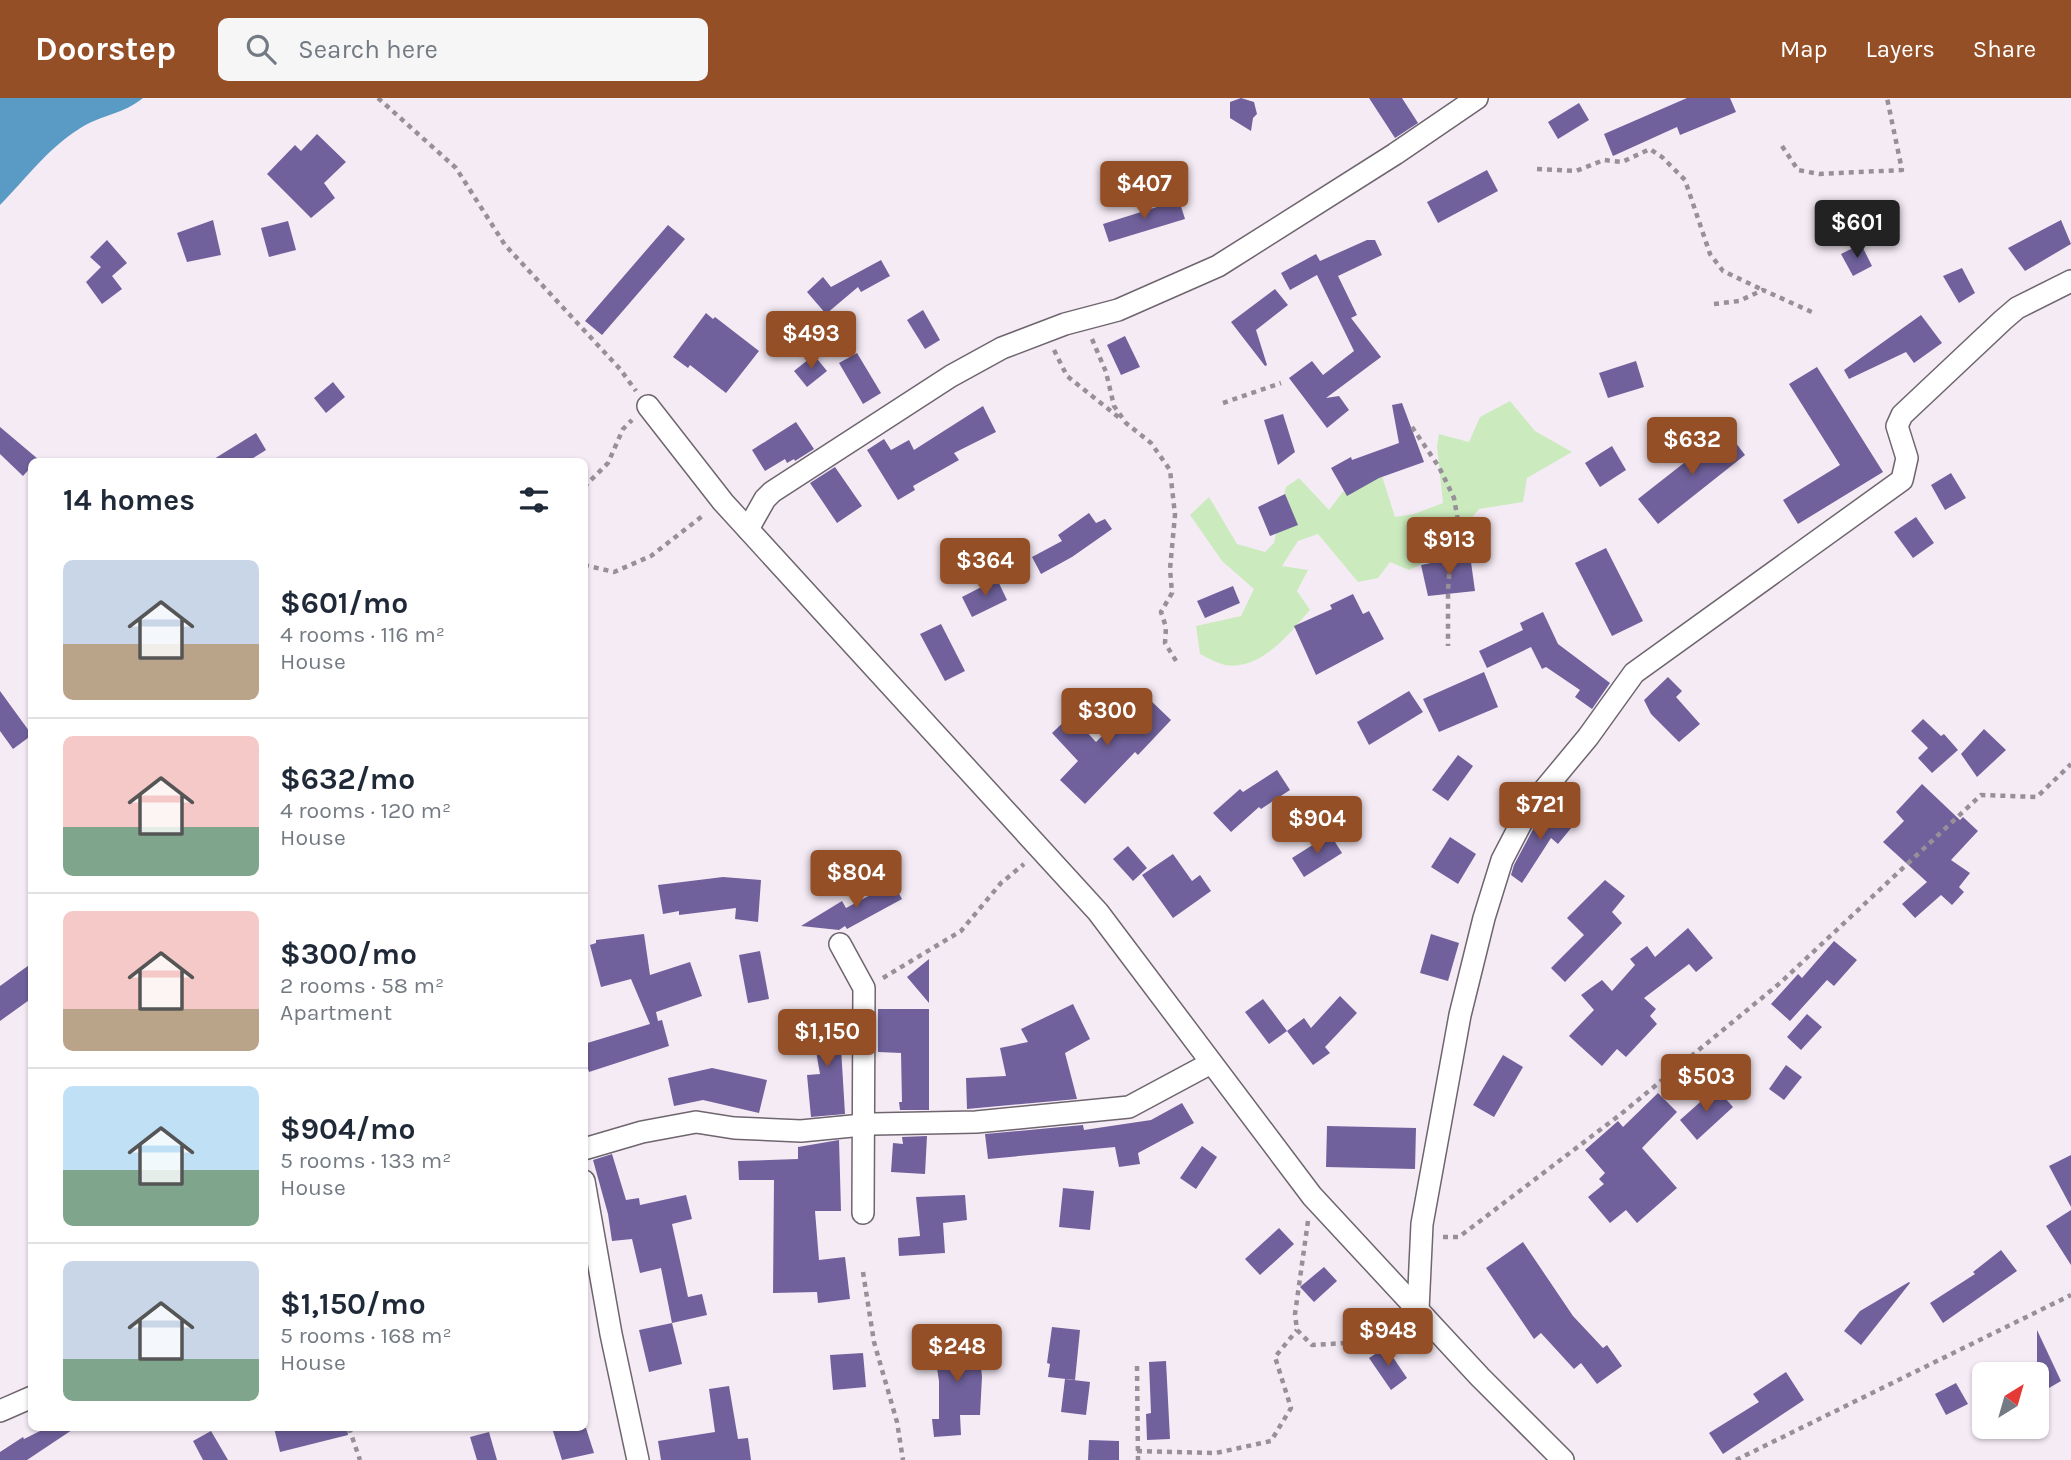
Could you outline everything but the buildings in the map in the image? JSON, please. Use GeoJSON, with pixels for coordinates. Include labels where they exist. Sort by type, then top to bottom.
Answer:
{"type":"FeatureCollection","features":[{"type":"Feature","properties":{"kind":"street"},"geometry":{"type":"LineString","coordinates":[[748,529],[765,499],[803,471],[951,376],[1002,348],[1044,332],[1118,310],[1218,266],[1478,98]]}},
{"type":"Feature","properties":{"kind":"street"},"geometry":{"type":"LineString","coordinates":[[1418,1311],[1421,1237],[1444,1094],[1484,918],[1502,860],[1535,799],[1588,737],[1634,673],[1902,480],[1906,458],[1897,426],[1902,415],[2010,314],[2071,281]]}},
{"type":"Feature","properties":{"kind":"street"},"geometry":{"type":"LineString","coordinates":[[648,406],[723,502],[1117,935],[1312,1196],[1451,1346],[1563,1460]]}},
{"type":"Feature","properties":{"kind":"street"},"geometry":{"type":"LineString","coordinates":[[841,944],[864,988],[863,1213]]}},
{"type":"Feature","properties":{"kind":"street"},"geometry":{"type":"LineString","coordinates":[[588,1148],[642,1132],[696,1122],[734,1128],[801,1131],[862,1125],[976,1122],[1129,1107],[1211,1063]]}},
{"type":"Feature","properties":{"kind":"street"},"geometry":{"type":"LineString","coordinates":[[588,1204],[611,1334],[638,1460]]}},
{"type":"Feature","properties":{"kind":"street"},"geometry":{"type":"LineString","coordinates":[[0,1411],[28,1399]]}},
{"type":"Feature","properties":{"kind":"path"},"geometry":{"type":"LineString","coordinates":[[378,98],[456,168],[505,245],[620,369],[648,406],[623,429],[608,463],[588,483]]}},
{"type":"Feature","properties":{"kind":"path"},"geometry":{"type":"LineString","coordinates":[[1783,146],[1798,170],[1819,174],[1902,170],[1887,98]]}},
{"type":"Feature","properties":{"kind":"path"},"geometry":{"type":"LineString","coordinates":[[1537,169],[1576,171],[1604,160],[1622,162],[1650,149],[1685,180],[1710,254],[1723,271],[1814,313]]}},
{"type":"Feature","properties":{"kind":"path"},"geometry":{"type":"LineString","coordinates":[[1714,304],[1739,301],[1763,290]]}},
{"type":"Feature","properties":{"kind":"path"},"geometry":{"type":"LineString","coordinates":[[1084,319],[1106,372],[1114,405],[1126,423]]}},
{"type":"Feature","properties":{"kind":"path"},"geometry":{"type":"LineString","coordinates":[[1044,332],[1067,376],[1151,443],[1170,470],[1175,515],[1170,569],[1172,593],[1161,612],[1166,627],[1165,643],[1178,664]]}},
{"type":"Feature","properties":{"kind":"path"},"geometry":{"type":"LineString","coordinates":[[1223,403],[1281,383]]}},
{"type":"Feature","properties":{"kind":"path"},"geometry":{"type":"LineString","coordinates":[[1412,427],[1439,467],[1454,498],[1458,522],[1452,540],[1448,590],[1448,646]]}},
{"type":"Feature","properties":{"kind":"path"},"geometry":{"type":"LineString","coordinates":[[588,566],[614,572],[651,556],[723,502]]}},
{"type":"Feature","properties":{"kind":"path"},"geometry":{"type":"LineString","coordinates":[[1421,1237],[1459,1237],[1621,1114],[1780,983],[1981,795],[2037,796],[2071,764]]}},
{"type":"Feature","properties":{"kind":"path"},"geometry":{"type":"LineString","coordinates":[[864,988],[905,967],[961,931],[1001,883],[1040,849]]}},
{"type":"Feature","properties":{"kind":"path"},"geometry":{"type":"LineString","coordinates":[[1312,1196],[1295,1314],[1297,1330],[1312,1345],[1379,1341],[1451,1346]]}},
{"type":"Feature","properties":{"kind":"path"},"geometry":{"type":"LineString","coordinates":[[863,1272],[874,1342],[897,1422],[903,1460]]}},
{"type":"Feature","properties":{"kind":"path"},"geometry":{"type":"LineString","coordinates":[[1736,1460],[2071,1295]]}},
{"type":"Feature","properties":{"kind":"path"},"geometry":{"type":"LineString","coordinates":[[1137,1451],[1216,1453],[1271,1441],[1291,1408],[1275,1357],[1297,1330]]}},
{"type":"Feature","properties":{"kind":"path"},"geometry":{"type":"LineString","coordinates":[[1137,1366],[1138,1460]]}},
{"type":"Feature","properties":{"kind":"path"},"geometry":{"type":"LineString","coordinates":[[350,1431],[360,1460]]}},
{"type":"Feature","properties":{"kind":"green space"},"geometry":{"type":"Polygon","coordinates":[[[1510,401],[1535,431],[1572,452],[1527,478],[1523,502],[1479,509],[1442,554],[1409,570],[1390,562],[1378,578],[1358,582],[1318,534],[1298,541],[1282,566],[1308,570],[1297,591],[1310,610],[1274,648],[1251,662],[1225,665],[1200,654],[1196,626],[1241,616],[1254,589],[1222,561],[1190,515],[1209,497],[1237,544],[1265,552],[1274,543],[1286,487],[1299,478],[1329,510],[1374,451],[1395,517],[1414,514],[1443,503],[1437,446],[1439,434],[1469,442],[1480,417],[1510,401]]]}},
{"type":"Feature","properties":{"kind":"water"},"geometry":{"type":"Polygon","coordinates":[[[0,98],[143,98],[128,108],[87,124],[68,137],[47,155],[0,205],[0,98]]]}}]}
